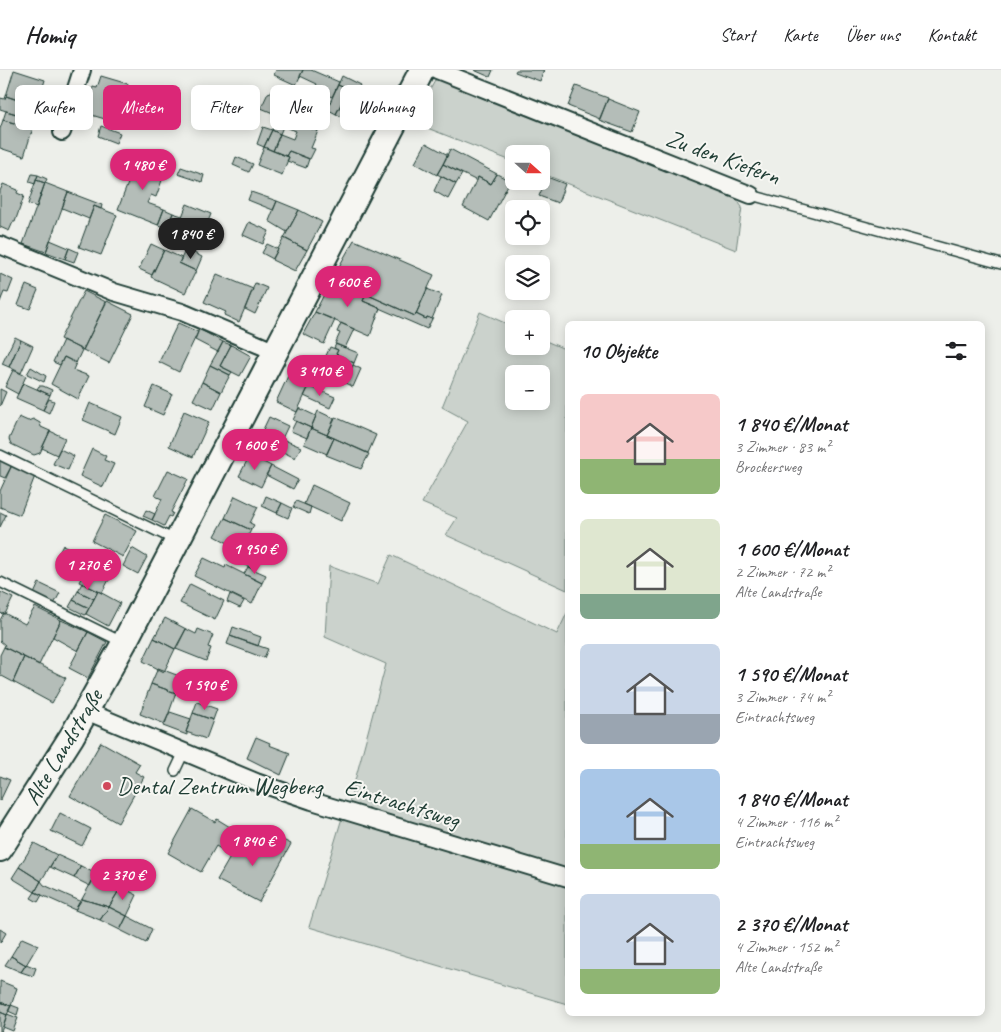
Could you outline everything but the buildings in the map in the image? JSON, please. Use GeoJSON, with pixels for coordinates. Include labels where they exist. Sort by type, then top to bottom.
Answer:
{"type":"FeatureCollection","features":[{"type":"Feature","properties":{"kind":"main road","name":"Alte Landstraße"},"geometry":{"type":"LineString","coordinates":[[0,849],[86,711],[124,644],[422,70]]}},
{"type":"Feature","properties":{"kind":"street"},"geometry":{"type":"LineString","coordinates":[[62,132],[82,70]]}},
{"type":"Feature","properties":{"kind":"street","name":"Zu den Kiefern"},"geometry":{"type":"LineString","coordinates":[[437,70],[751,195]]}},
{"type":"Feature","properties":{"kind":"street"},"geometry":{"type":"LineString","coordinates":[[0,245],[114,292],[182,312],[276,352]]}},
{"type":"Feature","properties":{"kind":"street","name":"Eintrachtsweg"},"geometry":{"type":"LineString","coordinates":[[86,711],[256,782],[312,801],[565,877]]}},
{"type":"Feature","properties":{"kind":"lane","name":"Zu den Kiefern"},"geometry":{"type":"LineString","coordinates":[[751,195],[1001,264]]}},
{"type":"Feature","properties":{"kind":"lane"},"geometry":{"type":"LineString","coordinates":[[0,455],[178,542]]}},
{"type":"Feature","properties":{"kind":"lane"},"geometry":{"type":"LineString","coordinates":[[0,582],[124,644]]}},
{"type":"Feature","properties":{"kind":"lane"},"geometry":{"type":"LineString","coordinates":[[175,771],[184,752]]}},
{"type":"Feature","properties":{"kind":"shaded area"},"geometry":{"type":"Polygon","coordinates":[[[436,79],[546,119],[733,195],[742,207],[736,250],[550,177],[550,145],[505,145],[505,158],[432,130],[433,85],[436,79]]]}},
{"type":"Feature","properties":{"kind":"shaded area"},"geometry":{"type":"Polygon","coordinates":[[[480,312],[505,323],[505,355],[550,355],[550,343],[565,349],[565,589],[446,535],[457,518],[422,503],[468,421],[442,407],[480,312]]]}},
{"type":"Feature","properties":{"kind":"shaded area"},"geometry":{"type":"Polygon","coordinates":[[[391,555],[557,634],[565,617],[565,871],[349,803],[386,664],[325,637],[329,566],[378,584],[391,555]]]}},
{"type":"Feature","properties":{"kind":"shaded area"},"geometry":{"type":"Polygon","coordinates":[[[342,818],[565,883],[565,1003],[309,927],[342,818]]]}},
{"type":"Feature","properties":{"kind":"place","name":"Dental Zentrum Wegberg"},"geometry":{"type":"Point","coordinates":[107,786]}}]}
